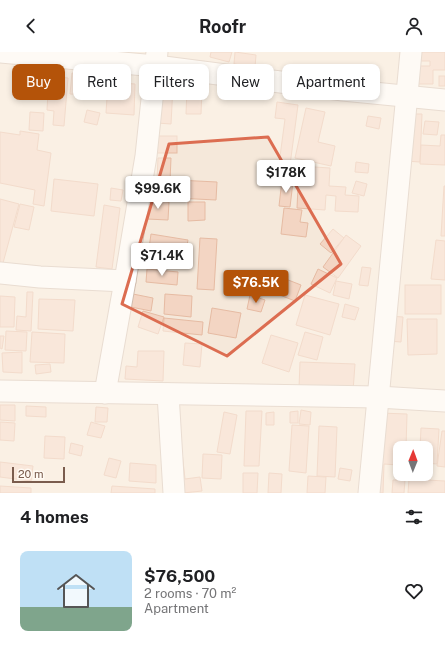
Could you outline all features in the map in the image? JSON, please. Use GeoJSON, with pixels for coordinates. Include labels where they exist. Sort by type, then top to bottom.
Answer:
{"type":"FeatureCollection","features":[{"type":"Feature","properties":{"kind":"street"},"geometry":{"type":"LineString","coordinates":[[0,52],[156,59],[343,90],[445,100]]}},
{"type":"Feature","properties":{"kind":"street"},"geometry":{"type":"LineString","coordinates":[[369,493],[410,52]]}},
{"type":"Feature","properties":{"kind":"street"},"geometry":{"type":"LineString","coordinates":[[105,393],[126,281],[146,156],[156,59]]}},
{"type":"Feature","properties":{"kind":"street"},"geometry":{"type":"LineString","coordinates":[[0,272],[40,277],[126,281]]}},
{"type":"Feature","properties":{"kind":"street"},"geometry":{"type":"LineString","coordinates":[[0,391],[378,396],[445,400]]}},
{"type":"Feature","properties":{"kind":"street"},"geometry":{"type":"LineString","coordinates":[[168,394],[174,493]]}},
{"type":"Feature","properties":{"kind":"highlighted area"},"geometry":{"type":"Polygon","coordinates":[[[268,137],[341,264],[227,356],[122,304],[169,144],[268,137]]]}},
{"type":"Feature","properties":{"kind":"shaded area"},"geometry":{"type":"Polygon","coordinates":[[[0,52],[445,52],[445,493],[0,493],[0,52]]]}},
{"type":"Feature","properties":{"kind":"building"},"geometry":{"type":"Polygon","coordinates":[[[211,52],[232,52],[229,62],[210,57],[211,52]]]}},
{"type":"Feature","properties":{"kind":"building"},"geometry":{"type":"Polygon","coordinates":[[[235,52],[256,55],[255,64],[234,64],[235,52]]]}},
{"type":"Feature","properties":{"kind":"building"},"geometry":{"type":"Polygon","coordinates":[[[413,52],[445,52],[445,70],[433,70],[433,84],[415,84],[414,66],[430,66],[430,61],[413,61],[413,52]]]}},
{"type":"Feature","properties":{"kind":"building"},"geometry":{"type":"Polygon","coordinates":[[[72,73],[73,73],[73,94],[70,94],[72,73]]]}},
{"type":"Feature","properties":{"kind":"building"},"geometry":{"type":"Polygon","coordinates":[[[439,76],[445,76],[445,86],[439,86],[439,76]]]}},
{"type":"Feature","properties":{"kind":"building"},"geometry":{"type":"Polygon","coordinates":[[[65,78],[68,78],[64,126],[53,125],[54,111],[47,110],[48,100],[65,100],[65,78]]]}},
{"type":"Feature","properties":{"kind":"building"},"geometry":{"type":"Polygon","coordinates":[[[131,84],[135,84],[134,115],[106,113],[107,100],[131,100],[131,84]]]}},
{"type":"Feature","properties":{"kind":"building"},"geometry":{"type":"Polygon","coordinates":[[[158,100],[172,100],[171,124],[157,123],[158,100]]]}},
{"type":"Feature","properties":{"kind":"building"},"geometry":{"type":"Polygon","coordinates":[[[187,100],[202,100],[201,114],[186,114],[187,100]]]}},
{"type":"Feature","properties":{"kind":"building"},"geometry":{"type":"Polygon","coordinates":[[[277,102],[298,105],[290,165],[279,164],[285,119],[275,118],[277,102]]]}},
{"type":"Feature","properties":{"kind":"building"},"geometry":{"type":"Polygon","coordinates":[[[306,108],[325,112],[318,142],[335,146],[331,166],[295,158],[306,108]]]}},
{"type":"Feature","properties":{"kind":"building"},"geometry":{"type":"Polygon","coordinates":[[[87,110],[100,113],[97,125],[84,122],[87,110]]]}},
{"type":"Feature","properties":{"kind":"building"},"geometry":{"type":"Polygon","coordinates":[[[30,112],[44,113],[43,131],[29,130],[30,112]]]}},
{"type":"Feature","properties":{"kind":"building"},"geometry":{"type":"Polygon","coordinates":[[[407,114],[422,114],[420,162],[405,161],[407,114]]]}},
{"type":"Feature","properties":{"kind":"building"},"geometry":{"type":"Polygon","coordinates":[[[368,116],[381,118],[379,129],[366,126],[368,116]]]}},
{"type":"Feature","properties":{"kind":"building"},"geometry":{"type":"Polygon","coordinates":[[[425,121],[439,122],[437,135],[423,134],[425,121]]]}},
{"type":"Feature","properties":{"kind":"building"},"geometry":{"type":"Polygon","coordinates":[[[20,131],[39,134],[37,150],[51,153],[44,206],[33,204],[35,190],[0,183],[0,132],[20,135],[20,131]]]}},
{"type":"Feature","properties":{"kind":"building"},"geometry":{"type":"Polygon","coordinates":[[[441,135],[445,135],[445,165],[420,164],[421,145],[440,146],[441,135]]]}},
{"type":"Feature","properties":{"kind":"building"},"geometry":{"type":"Polygon","coordinates":[[[155,136],[177,136],[177,153],[155,153],[155,136]]]}},
{"type":"Feature","properties":{"kind":"building"},"geometry":{"type":"Polygon","coordinates":[[[158,158],[171,158],[170,181],[157,181],[158,158]]]}},
{"type":"Feature","properties":{"kind":"building"},"geometry":{"type":"Polygon","coordinates":[[[356,162],[369,164],[368,173],[355,172],[356,162]]]}},
{"type":"Feature","properties":{"kind":"building"},"geometry":{"type":"Polygon","coordinates":[[[299,166],[330,168],[329,186],[346,187],[345,195],[359,196],[358,212],[335,211],[336,196],[326,195],[325,210],[297,208],[299,166]]]}},
{"type":"Feature","properties":{"kind":"building"},"geometry":{"type":"Polygon","coordinates":[[[54,179],[98,184],[94,216],[51,211],[54,179]]]}},
{"type":"Feature","properties":{"kind":"building"},"geometry":{"type":"Polygon","coordinates":[[[177,180],[217,182],[216,200],[176,198],[177,180]]]}},
{"type":"Feature","properties":{"kind":"building"},"geometry":{"type":"Polygon","coordinates":[[[282,180],[293,182],[290,207],[279,206],[282,180]]]}},
{"type":"Feature","properties":{"kind":"building"},"geometry":{"type":"Polygon","coordinates":[[[356,181],[367,184],[364,196],[352,193],[356,181]]]}},
{"type":"Feature","properties":{"kind":"building"},"geometry":{"type":"Polygon","coordinates":[[[444,186],[445,236],[441,236],[444,186]]]}},
{"type":"Feature","properties":{"kind":"building"},"geometry":{"type":"Polygon","coordinates":[[[111,188],[123,190],[121,201],[110,200],[111,188]]]}},
{"type":"Feature","properties":{"kind":"building"},"geometry":{"type":"Polygon","coordinates":[[[0,199],[19,204],[3,263],[0,262],[0,199]]]}},
{"type":"Feature","properties":{"kind":"building"},"geometry":{"type":"Polygon","coordinates":[[[149,200],[169,202],[168,220],[147,219],[149,200]]]}},
{"type":"Feature","properties":{"kind":"building"},"geometry":{"type":"Polygon","coordinates":[[[188,202],[205,202],[205,220],[188,221],[188,202]]]}},
{"type":"Feature","properties":{"kind":"building"},"geometry":{"type":"Polygon","coordinates":[[[20,204],[34,207],[29,230],[14,227],[20,204]]]}},
{"type":"Feature","properties":{"kind":"building"},"geometry":{"type":"Polygon","coordinates":[[[104,205],[120,208],[112,269],[96,267],[104,205]]]}},
{"type":"Feature","properties":{"kind":"building"},"geometry":{"type":"Polygon","coordinates":[[[284,208],[302,210],[300,222],[308,223],[306,237],[281,234],[284,208]]]}},
{"type":"Feature","properties":{"kind":"building"},"geometry":{"type":"Polygon","coordinates":[[[333,229],[344,238],[331,253],[320,244],[333,229]]]}},
{"type":"Feature","properties":{"kind":"building"},"geometry":{"type":"Polygon","coordinates":[[[151,234],[188,240],[184,261],[148,255],[151,234]]]}},
{"type":"Feature","properties":{"kind":"building"},"geometry":{"type":"Polygon","coordinates":[[[346,235],[361,246],[338,278],[323,267],[346,235]]]}},
{"type":"Feature","properties":{"kind":"building"},"geometry":{"type":"Polygon","coordinates":[[[200,238],[217,239],[214,290],[197,289],[200,238]]]}},
{"type":"Feature","properties":{"kind":"building"},"geometry":{"type":"Polygon","coordinates":[[[436,240],[445,241],[445,280],[431,279],[436,240]]]}},
{"type":"Feature","properties":{"kind":"building"},"geometry":{"type":"Polygon","coordinates":[[[362,267],[371,268],[368,286],[359,285],[362,267]]]}},
{"type":"Feature","properties":{"kind":"building"},"geometry":{"type":"Polygon","coordinates":[[[147,269],[178,272],[177,285],[146,282],[147,269]]]}},
{"type":"Feature","properties":{"kind":"building"},"geometry":{"type":"Polygon","coordinates":[[[318,269],[337,278],[330,293],[311,284],[318,269]]]}},
{"type":"Feature","properties":{"kind":"building"},"geometry":{"type":"Polygon","coordinates":[[[278,276],[301,285],[295,301],[272,292],[278,276]]]}},
{"type":"Feature","properties":{"kind":"building"},"geometry":{"type":"Polygon","coordinates":[[[336,281],[352,284],[349,299],[333,295],[336,281]]]}},
{"type":"Feature","properties":{"kind":"building"},"geometry":{"type":"Polygon","coordinates":[[[405,285],[441,285],[441,314],[405,314],[405,285]]]}},
{"type":"Feature","properties":{"kind":"building"},"geometry":{"type":"Polygon","coordinates":[[[27,292],[33,292],[31,331],[16,330],[17,316],[26,317],[27,292]]]}},
{"type":"Feature","properties":{"kind":"building"},"geometry":{"type":"Polygon","coordinates":[[[133,294],[153,298],[151,311],[131,307],[133,294]]]}},
{"type":"Feature","properties":{"kind":"building"},"geometry":{"type":"Polygon","coordinates":[[[165,294],[192,296],[191,317],[164,314],[165,294]]]}},
{"type":"Feature","properties":{"kind":"building"},"geometry":{"type":"Polygon","coordinates":[[[250,295],[265,300],[261,312],[247,309],[250,295]]]}},
{"type":"Feature","properties":{"kind":"building"},"geometry":{"type":"Polygon","coordinates":[[[305,295],[339,304],[330,335],[296,325],[305,295]]]}},
{"type":"Feature","properties":{"kind":"building"},"geometry":{"type":"Polygon","coordinates":[[[0,296],[15,297],[14,327],[0,327],[0,296]]]}},
{"type":"Feature","properties":{"kind":"building"},"geometry":{"type":"Polygon","coordinates":[[[39,299],[75,300],[73,331],[38,329],[39,299]]]}},
{"type":"Feature","properties":{"kind":"building"},"geometry":{"type":"Polygon","coordinates":[[[345,304],[359,308],[355,320],[342,317],[345,304]]]}},
{"type":"Feature","properties":{"kind":"building"},"geometry":{"type":"Polygon","coordinates":[[[212,308],[241,313],[236,338],[208,333],[212,308]]]}},
{"type":"Feature","properties":{"kind":"building"},"geometry":{"type":"Polygon","coordinates":[[[143,311],[164,317],[158,334],[138,327],[143,311]]]}},
{"type":"Feature","properties":{"kind":"building"},"geometry":{"type":"Polygon","coordinates":[[[390,316],[403,317],[401,342],[388,341],[390,316]]]}},
{"type":"Feature","properties":{"kind":"building"},"geometry":{"type":"Polygon","coordinates":[[[164,318],[203,322],[202,335],[163,331],[164,318]]]}},
{"type":"Feature","properties":{"kind":"building"},"geometry":{"type":"Polygon","coordinates":[[[407,319],[437,319],[437,354],[408,355],[407,319]]]}},
{"type":"Feature","properties":{"kind":"building"},"geometry":{"type":"Polygon","coordinates":[[[6,331],[27,332],[26,351],[5,350],[6,331]]]}},
{"type":"Feature","properties":{"kind":"building"},"geometry":{"type":"Polygon","coordinates":[[[32,332],[65,334],[64,363],[30,362],[32,332]]]}},
{"type":"Feature","properties":{"kind":"building"},"geometry":{"type":"Polygon","coordinates":[[[305,332],[323,337],[317,360],[298,355],[305,332]]]}},
{"type":"Feature","properties":{"kind":"building"},"geometry":{"type":"Polygon","coordinates":[[[271,335],[298,343],[289,372],[262,363],[271,335]]]}},
{"type":"Feature","properties":{"kind":"building"},"geometry":{"type":"Polygon","coordinates":[[[0,336],[4,336],[2,349],[0,348],[0,336]]]}},
{"type":"Feature","properties":{"kind":"building"},"geometry":{"type":"Polygon","coordinates":[[[185,343],[202,344],[200,367],[183,365],[185,343]]]}},
{"type":"Feature","properties":{"kind":"building"},"geometry":{"type":"Polygon","coordinates":[[[138,351],[164,351],[163,381],[125,379],[126,366],[137,367],[138,351]]]}},
{"type":"Feature","properties":{"kind":"building"},"geometry":{"type":"Polygon","coordinates":[[[22,352],[22,373],[3,372],[2,353],[22,352]]]}},
{"type":"Feature","properties":{"kind":"building"},"geometry":{"type":"Polygon","coordinates":[[[300,362],[355,364],[353,391],[299,388],[300,362]]]}},
{"type":"Feature","properties":{"kind":"building"},"geometry":{"type":"Polygon","coordinates":[[[50,364],[51,372],[36,374],[35,365],[50,364]]]}},
{"type":"Feature","properties":{"kind":"building"},"geometry":{"type":"Polygon","coordinates":[[[0,405],[15,405],[15,421],[0,420],[0,405]]]}},
{"type":"Feature","properties":{"kind":"building"},"geometry":{"type":"Polygon","coordinates":[[[26,406],[46,407],[46,417],[26,416],[26,406]]]}},
{"type":"Feature","properties":{"kind":"building"},"geometry":{"type":"Polygon","coordinates":[[[96,407],[108,408],[107,422],[95,422],[96,407]]]}},
{"type":"Feature","properties":{"kind":"building"},"geometry":{"type":"Polygon","coordinates":[[[177,407],[185,479],[200,477],[202,491],[183,493],[177,407]]]}},
{"type":"Feature","properties":{"kind":"building"},"geometry":{"type":"Polygon","coordinates":[[[301,410],[311,412],[310,425],[299,424],[301,410]]]}},
{"type":"Feature","properties":{"kind":"building"},"geometry":{"type":"Polygon","coordinates":[[[246,411],[262,411],[259,466],[244,466],[246,411]]]}},
{"type":"Feature","properties":{"kind":"building"},"geometry":{"type":"Polygon","coordinates":[[[298,411],[298,423],[290,423],[290,412],[298,411]]]}},
{"type":"Feature","properties":{"kind":"building"},"geometry":{"type":"Polygon","coordinates":[[[224,412],[237,415],[230,454],[217,452],[224,412]]]}},
{"type":"Feature","properties":{"kind":"building"},"geometry":{"type":"Polygon","coordinates":[[[274,412],[274,425],[266,425],[266,413],[274,412]]]}},
{"type":"Feature","properties":{"kind":"building"},"geometry":{"type":"Polygon","coordinates":[[[380,413],[407,414],[406,441],[393,441],[393,465],[384,464],[383,493],[365,493],[380,413]]]}},
{"type":"Feature","properties":{"kind":"building"},"geometry":{"type":"Polygon","coordinates":[[[0,422],[15,423],[14,441],[0,440],[0,422]]]}},
{"type":"Feature","properties":{"kind":"building"},"geometry":{"type":"Polygon","coordinates":[[[91,422],[105,426],[101,438],[87,435],[91,422]]]}},
{"type":"Feature","properties":{"kind":"building"},"geometry":{"type":"Polygon","coordinates":[[[292,425],[309,426],[306,473],[289,471],[292,425]]]}},
{"type":"Feature","properties":{"kind":"building"},"geometry":{"type":"Polygon","coordinates":[[[319,426],[337,427],[335,477],[317,476],[319,426]]]}},
{"type":"Feature","properties":{"kind":"building"},"geometry":{"type":"Polygon","coordinates":[[[421,428],[439,429],[437,464],[433,464],[433,441],[420,441],[421,428]]]}},
{"type":"Feature","properties":{"kind":"building"},"geometry":{"type":"Polygon","coordinates":[[[442,431],[445,431],[445,467],[437,466],[442,431]]]}},
{"type":"Feature","properties":{"kind":"building"},"geometry":{"type":"Polygon","coordinates":[[[45,436],[65,437],[64,459],[44,458],[45,436]]]}},
{"type":"Feature","properties":{"kind":"building"},"geometry":{"type":"Polygon","coordinates":[[[71,443],[83,446],[81,456],[69,453],[71,443]]]}},
{"type":"Feature","properties":{"kind":"building"},"geometry":{"type":"Polygon","coordinates":[[[203,454],[222,455],[221,479],[202,478],[203,454]]]}},
{"type":"Feature","properties":{"kind":"building"},"geometry":{"type":"Polygon","coordinates":[[[109,458],[121,461],[116,478],[104,475],[109,458]]]}},
{"type":"Feature","properties":{"kind":"building"},"geometry":{"type":"Polygon","coordinates":[[[0,462],[33,466],[31,481],[0,477],[0,462]]]}},
{"type":"Feature","properties":{"kind":"building"},"geometry":{"type":"Polygon","coordinates":[[[130,463],[156,465],[156,483],[129,481],[130,463]]]}},
{"type":"Feature","properties":{"kind":"building"},"geometry":{"type":"Polygon","coordinates":[[[340,468],[352,470],[350,481],[338,479],[340,468]]]}},
{"type":"Feature","properties":{"kind":"building"},"geometry":{"type":"Polygon","coordinates":[[[243,473],[258,473],[257,493],[243,493],[243,473]]]}},
{"type":"Feature","properties":{"kind":"building"},"geometry":{"type":"Polygon","coordinates":[[[269,473],[282,474],[281,493],[268,493],[269,473]]]}},
{"type":"Feature","properties":{"kind":"building"},"geometry":{"type":"Polygon","coordinates":[[[308,476],[326,477],[325,493],[307,493],[308,476]]]}},
{"type":"Feature","properties":{"kind":"building"},"geometry":{"type":"Polygon","coordinates":[[[393,480],[405,481],[404,493],[392,493],[393,480]]]}},
{"type":"Feature","properties":{"kind":"building"},"geometry":{"type":"Polygon","coordinates":[[[409,481],[445,481],[445,493],[408,493],[409,481]]]}},
{"type":"Feature","properties":{"kind":"building"},"geometry":{"type":"Polygon","coordinates":[[[0,486],[31,488],[31,493],[0,493],[0,486]]]}},
{"type":"Feature","properties":{"kind":"building"},"geometry":{"type":"Polygon","coordinates":[[[112,486],[155,489],[155,493],[111,493],[112,486]]]}}]}
